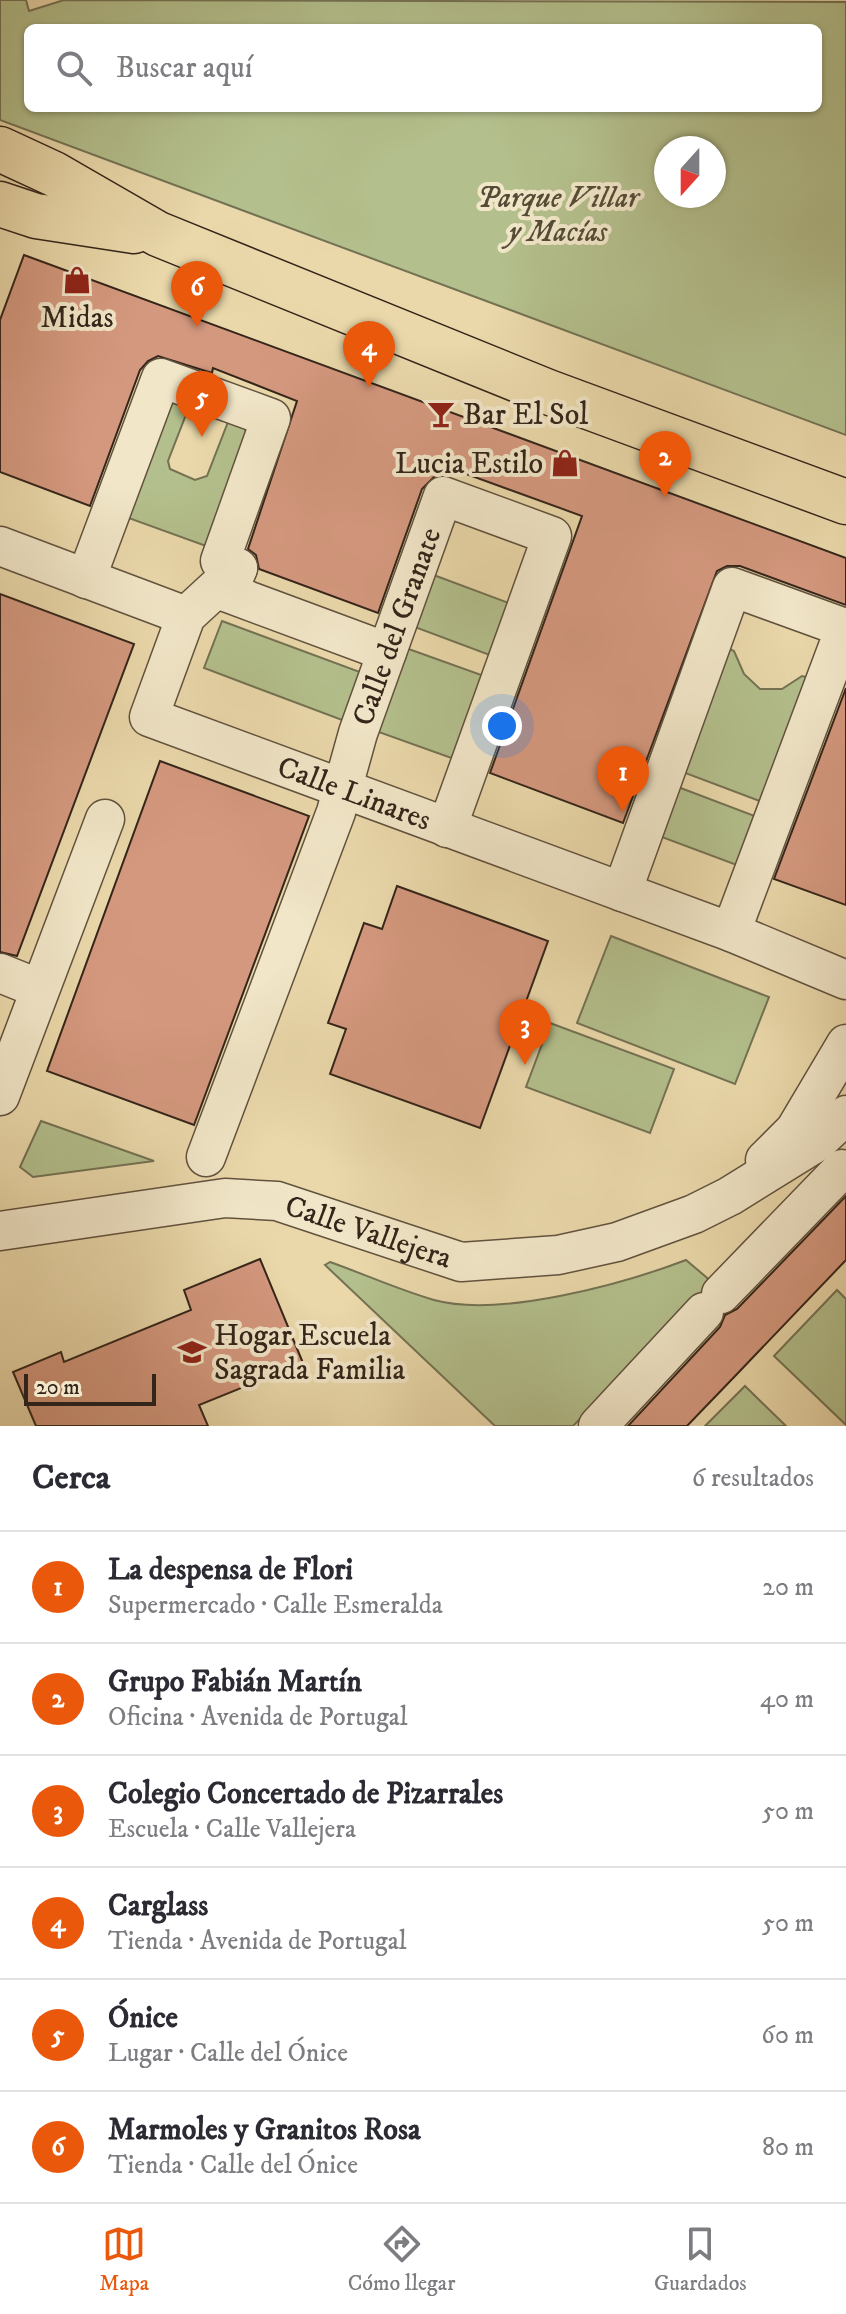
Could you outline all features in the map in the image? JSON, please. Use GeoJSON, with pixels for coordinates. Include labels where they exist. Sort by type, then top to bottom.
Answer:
{"type":"FeatureCollection","features":[{"type":"Feature","properties":{"kind":"main road"},"geometry":{"type":"LineString","coordinates":[[0,149],[54,174],[158,234],[548,392],[846,502]]}},
{"type":"Feature","properties":{"kind":"main road"},"geometry":{"type":"LineString","coordinates":[[0,204],[36,216],[158,234]]}},
{"type":"Feature","properties":{"kind":"street"},"geometry":{"type":"LineString","coordinates":[[86,579],[161,378],[271,418],[220,561],[238,568]]}},
{"type":"Feature","properties":{"kind":"street","name":"Calle del Granate"},"geometry":{"type":"LineString","coordinates":[[206,1157],[344,789],[358,733],[443,496],[552,536],[447,828]]}},
{"type":"Feature","properties":{"kind":"street"},"geometry":{"type":"LineString","coordinates":[[0,546],[186,616],[238,568]]}},
{"type":"Feature","properties":{"kind":"street"},"geometry":{"type":"LineString","coordinates":[[238,568],[228,593],[387,652]]}},
{"type":"Feature","properties":{"kind":"street"},"geometry":{"type":"LineString","coordinates":[[622,892],[732,587],[845,628],[731,932]]}},
{"type":"Feature","properties":{"kind":"street","name":"Calle Linares"},"geometry":{"type":"LineString","coordinates":[[186,616],[149,717],[731,932],[846,980]]}},
{"type":"Feature","properties":{"kind":"street"},"geometry":{"type":"LineString","coordinates":[[0,1096],[105,819]]}},
{"type":"Feature","properties":{"kind":"street"},"geometry":{"type":"LineString","coordinates":[[0,973],[40,989]]}},
{"type":"Feature","properties":{"kind":"street","name":"Calle Vallejera"},"geometry":{"type":"LineString","coordinates":[[730,1196],[795,1130],[846,1044]]}},
{"type":"Feature","properties":{"kind":"street","name":"Calle Vallejera"},"geometry":{"type":"LineString","coordinates":[[598,1426],[712,1303],[835,1161],[846,1115]]}},
{"type":"Feature","properties":{"kind":"street","name":"Calle Vallejera"},"geometry":{"type":"LineString","coordinates":[[0,1231],[225,1198],[277,1201],[435,1255],[475,1262],[558,1255],[617,1242],[694,1214],[730,1196],[835,1161]]}},
{"type":"Feature","properties":{"kind":"green space","name":"Parque Villar y Macías"},"geometry":{"type":"Polygon","coordinates":[[[0,0],[26,0],[29,11],[64,0],[846,2],[846,435],[0,120],[0,0]]]}},
{"type":"Feature","properties":{"kind":"green space"},"geometry":{"type":"Polygon","coordinates":[[[167,401],[181,401],[187,412],[168,461],[170,469],[195,480],[207,476],[228,422],[245,427],[246,435],[206,546],[123,516],[167,401]]]}},
{"type":"Feature","properties":{"kind":"green space"},"geometry":{"type":"Polygon","coordinates":[[[431,574],[514,605],[495,657],[412,626],[431,574]]]}},
{"type":"Feature","properties":{"kind":"green space"},"geometry":{"type":"Polygon","coordinates":[[[222,621],[368,675],[350,723],[204,668],[222,621]]]}},
{"type":"Feature","properties":{"kind":"green space"},"geometry":{"type":"Polygon","coordinates":[[[403,647],[487,677],[457,760],[373,730],[403,647]]]}},
{"type":"Feature","properties":{"kind":"green space"},"geometry":{"type":"Polygon","coordinates":[[[725,647],[734,651],[744,674],[760,689],[782,689],[802,676],[810,678],[765,803],[680,771],[725,647]]]}},
{"type":"Feature","properties":{"kind":"green space"},"geometry":{"type":"Polygon","coordinates":[[[678,787],[760,818],[742,867],[659,836],[678,787]]]}},
{"type":"Feature","properties":{"kind":"green space"},"geometry":{"type":"Polygon","coordinates":[[[611,936],[769,997],[735,1084],[577,1023],[611,936]]]}},
{"type":"Feature","properties":{"kind":"green space"},"geometry":{"type":"Polygon","coordinates":[[[550,1023],[674,1069],[650,1133],[526,1087],[550,1023]]]}},
{"type":"Feature","properties":{"kind":"green space"},"geometry":{"type":"Polygon","coordinates":[[[41,1121],[154,1161],[33,1177],[20,1167],[41,1121]]]}},
{"type":"Feature","properties":{"kind":"green space"},"geometry":{"type":"Polygon","coordinates":[[[686,1260],[712,1282],[573,1426],[495,1426],[325,1265],[330,1262],[434,1300],[492,1305],[526,1302],[596,1288],[686,1260]]]}},
{"type":"Feature","properties":{"kind":"green space"},"geometry":{"type":"Polygon","coordinates":[[[837,1290],[846,1299],[846,1425],[774,1356],[837,1290]]]}},
{"type":"Feature","properties":{"kind":"green space"},"geometry":{"type":"Polygon","coordinates":[[[745,1386],[786,1426],[705,1426],[745,1386]]]}},
{"type":"Feature","properties":{"kind":"building"},"geometry":{"type":"Polygon","coordinates":[[[24,255],[846,558],[846,605],[740,566],[727,566],[717,571],[623,823],[490,773],[582,516],[439,464],[435,476],[422,489],[378,613],[259,569],[256,555],[248,549],[297,401],[213,368],[212,373],[158,356],[140,370],[90,506],[0,472],[0,320],[24,255]]]}},
{"type":"Feature","properties":{"kind":"building"},"geometry":{"type":"Polygon","coordinates":[[[0,594],[134,644],[17,956],[0,952],[0,594]]]}},
{"type":"Feature","properties":{"kind":"building"},"geometry":{"type":"Polygon","coordinates":[[[846,688],[846,905],[774,879],[846,688]]]}},
{"type":"Feature","properties":{"kind":"building"},"geometry":{"type":"Polygon","coordinates":[[[160,761],[309,816],[194,1125],[47,1071],[160,761]]]}},
{"type":"Feature","properties":{"kind":"building"},"geometry":{"type":"Polygon","coordinates":[[[397,886],[548,941],[480,1128],[330,1074],[346,1029],[328,1023],[364,923],[382,929],[397,886]]]}},
{"type":"Feature","properties":{"kind":"building"},"geometry":{"type":"Polygon","coordinates":[[[846,1196],[846,1260],[687,1426],[628,1426],[720,1327],[725,1315],[737,1309],[846,1196]]]}},
{"type":"Feature","properties":{"kind":"building"},"geometry":{"type":"Polygon","coordinates":[[[260,1259],[303,1363],[199,1405],[208,1426],[36,1426],[13,1372],[61,1352],[64,1362],[191,1310],[184,1290],[260,1259]]]}},
{"type":"Feature","properties":{"kind":"place","name":"Midas"},"geometry":{"type":"Point","coordinates":[77,280]}},
{"type":"Feature","properties":{"kind":"place","name":"Marmoles y Granitos Rosa"},"geometry":{"type":"Point","coordinates":[197,327]}},
{"type":"Feature","properties":{"kind":"place","name":"Carglass"},"geometry":{"type":"Point","coordinates":[369,387]}},
{"type":"Feature","properties":{"kind":"place","name":"Bar El Sol"},"geometry":{"type":"Point","coordinates":[441,414]}},
{"type":"Feature","properties":{"kind":"place","name":"Ónice"},"geometry":{"type":"Point","coordinates":[202,437]}},
{"type":"Feature","properties":{"kind":"place","name":"Lucia Estilo"},"geometry":{"type":"Point","coordinates":[565,463]}},
{"type":"Feature","properties":{"kind":"place","name":"Grupo Fabián Martín"},"geometry":{"type":"Point","coordinates":[665,497]}},
{"type":"Feature","properties":{"kind":"place","name":"La despensa de Flori"},"geometry":{"type":"Point","coordinates":[623,812]}},
{"type":"Feature","properties":{"kind":"place","name":"Colegio Concertado de Pizarrales"},"geometry":{"type":"Point","coordinates":[525,1065]}},
{"type":"Feature","properties":{"kind":"place","name":"Hogar Escuela Sagrada Familia"},"geometry":{"type":"Point","coordinates":[192,1352]}}]}
